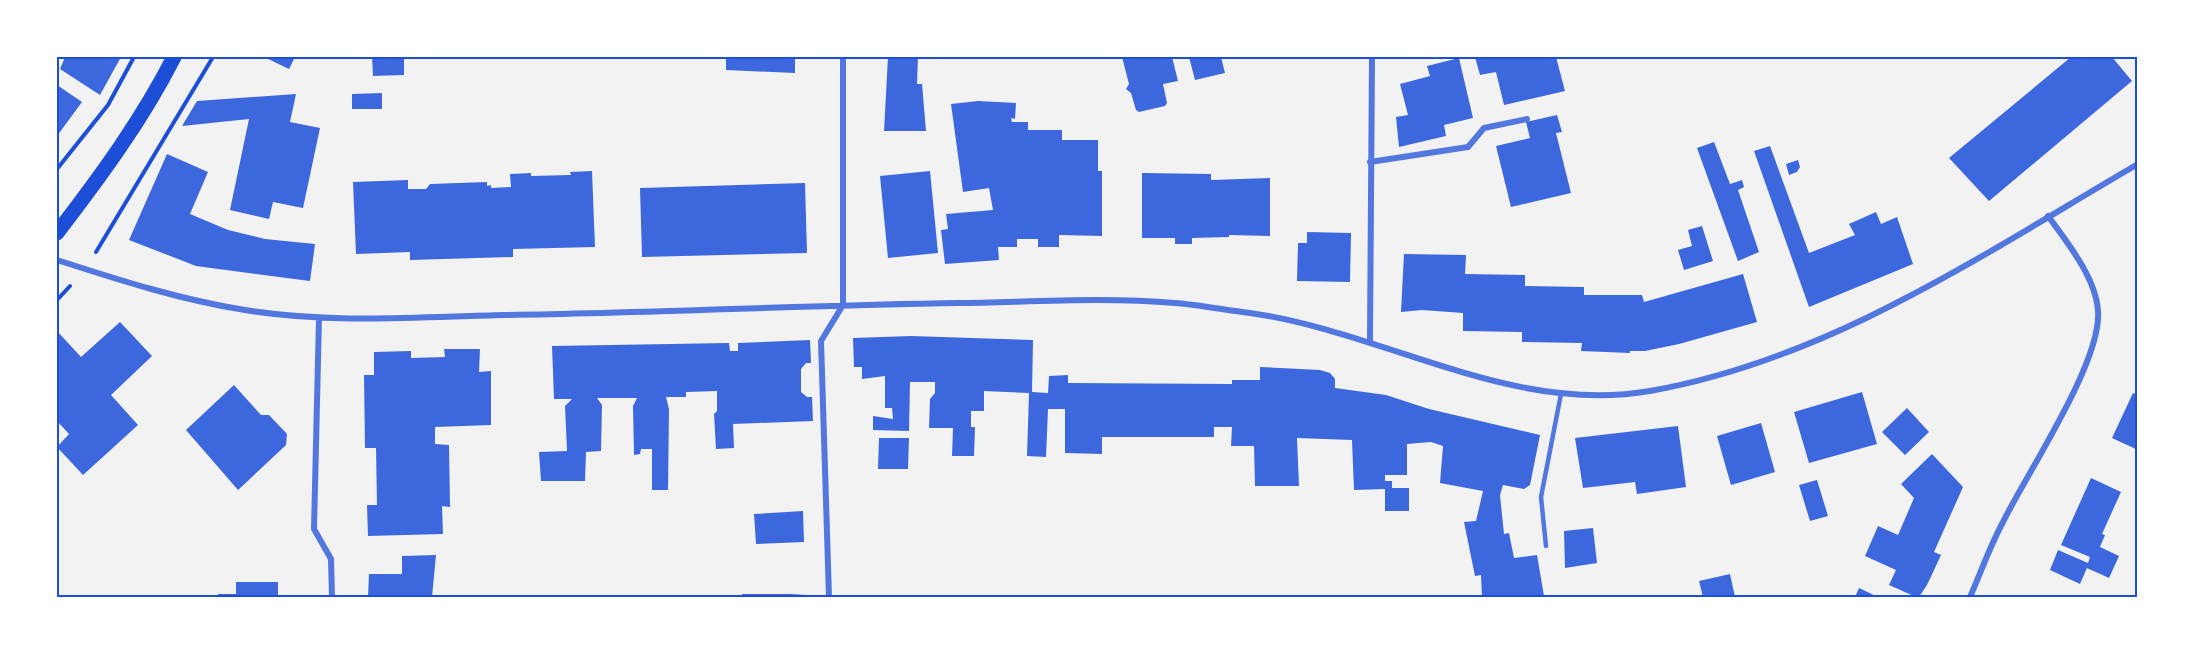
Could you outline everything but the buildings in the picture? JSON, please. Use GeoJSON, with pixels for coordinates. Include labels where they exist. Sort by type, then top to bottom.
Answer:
{"type":"FeatureCollection","features":[{"type":"Feature","properties":{"kind":"main road"},"geometry":{"type":"LineString","coordinates":[[57,233],[99,178],[155,94],[174,57]]}},
{"type":"Feature","properties":{"kind":"street"},"geometry":{"type":"LineString","coordinates":[[829,597],[820,341],[843,304],[843,57]]}},
{"type":"Feature","properties":{"kind":"street"},"geometry":{"type":"LineString","coordinates":[[1370,340],[1372,57]]}},
{"type":"Feature","properties":{"kind":"street"},"geometry":{"type":"LineString","coordinates":[[1370,162],[1468,147],[1484,128],[1527,119]]}},
{"type":"Feature","properties":{"kind":"street"},"geometry":{"type":"LineString","coordinates":[[57,260],[180,297],[246,310],[320,318],[575,314],[843,304],[1089,301],[1175,303],[1260,314],[1370,340],[1481,378],[1561,393],[1647,391],[1708,377],[1785,354],[1875,315],[1975,262],[2048,216],[2138,164]]}},
{"type":"Feature","properties":{"kind":"street"},"geometry":{"type":"LineString","coordinates":[[1970,597],[2002,523],[2071,396],[2094,345],[2098,311],[2083,265],[2048,216]]}},
{"type":"Feature","properties":{"kind":"street"},"geometry":{"type":"LineString","coordinates":[[320,318],[314,529],[331,559],[332,597]]}},
{"type":"Feature","properties":{"kind":"lane"},"geometry":{"type":"LineString","coordinates":[[1546,546],[1541,497],[1561,393]]}},
{"type":"Feature","properties":{"kind":"path"},"geometry":{"type":"LineString","coordinates":[[57,169],[108,105],[134,57]]}},
{"type":"Feature","properties":{"kind":"path"},"geometry":{"type":"LineString","coordinates":[[86,269],[213,57]]}}]}
